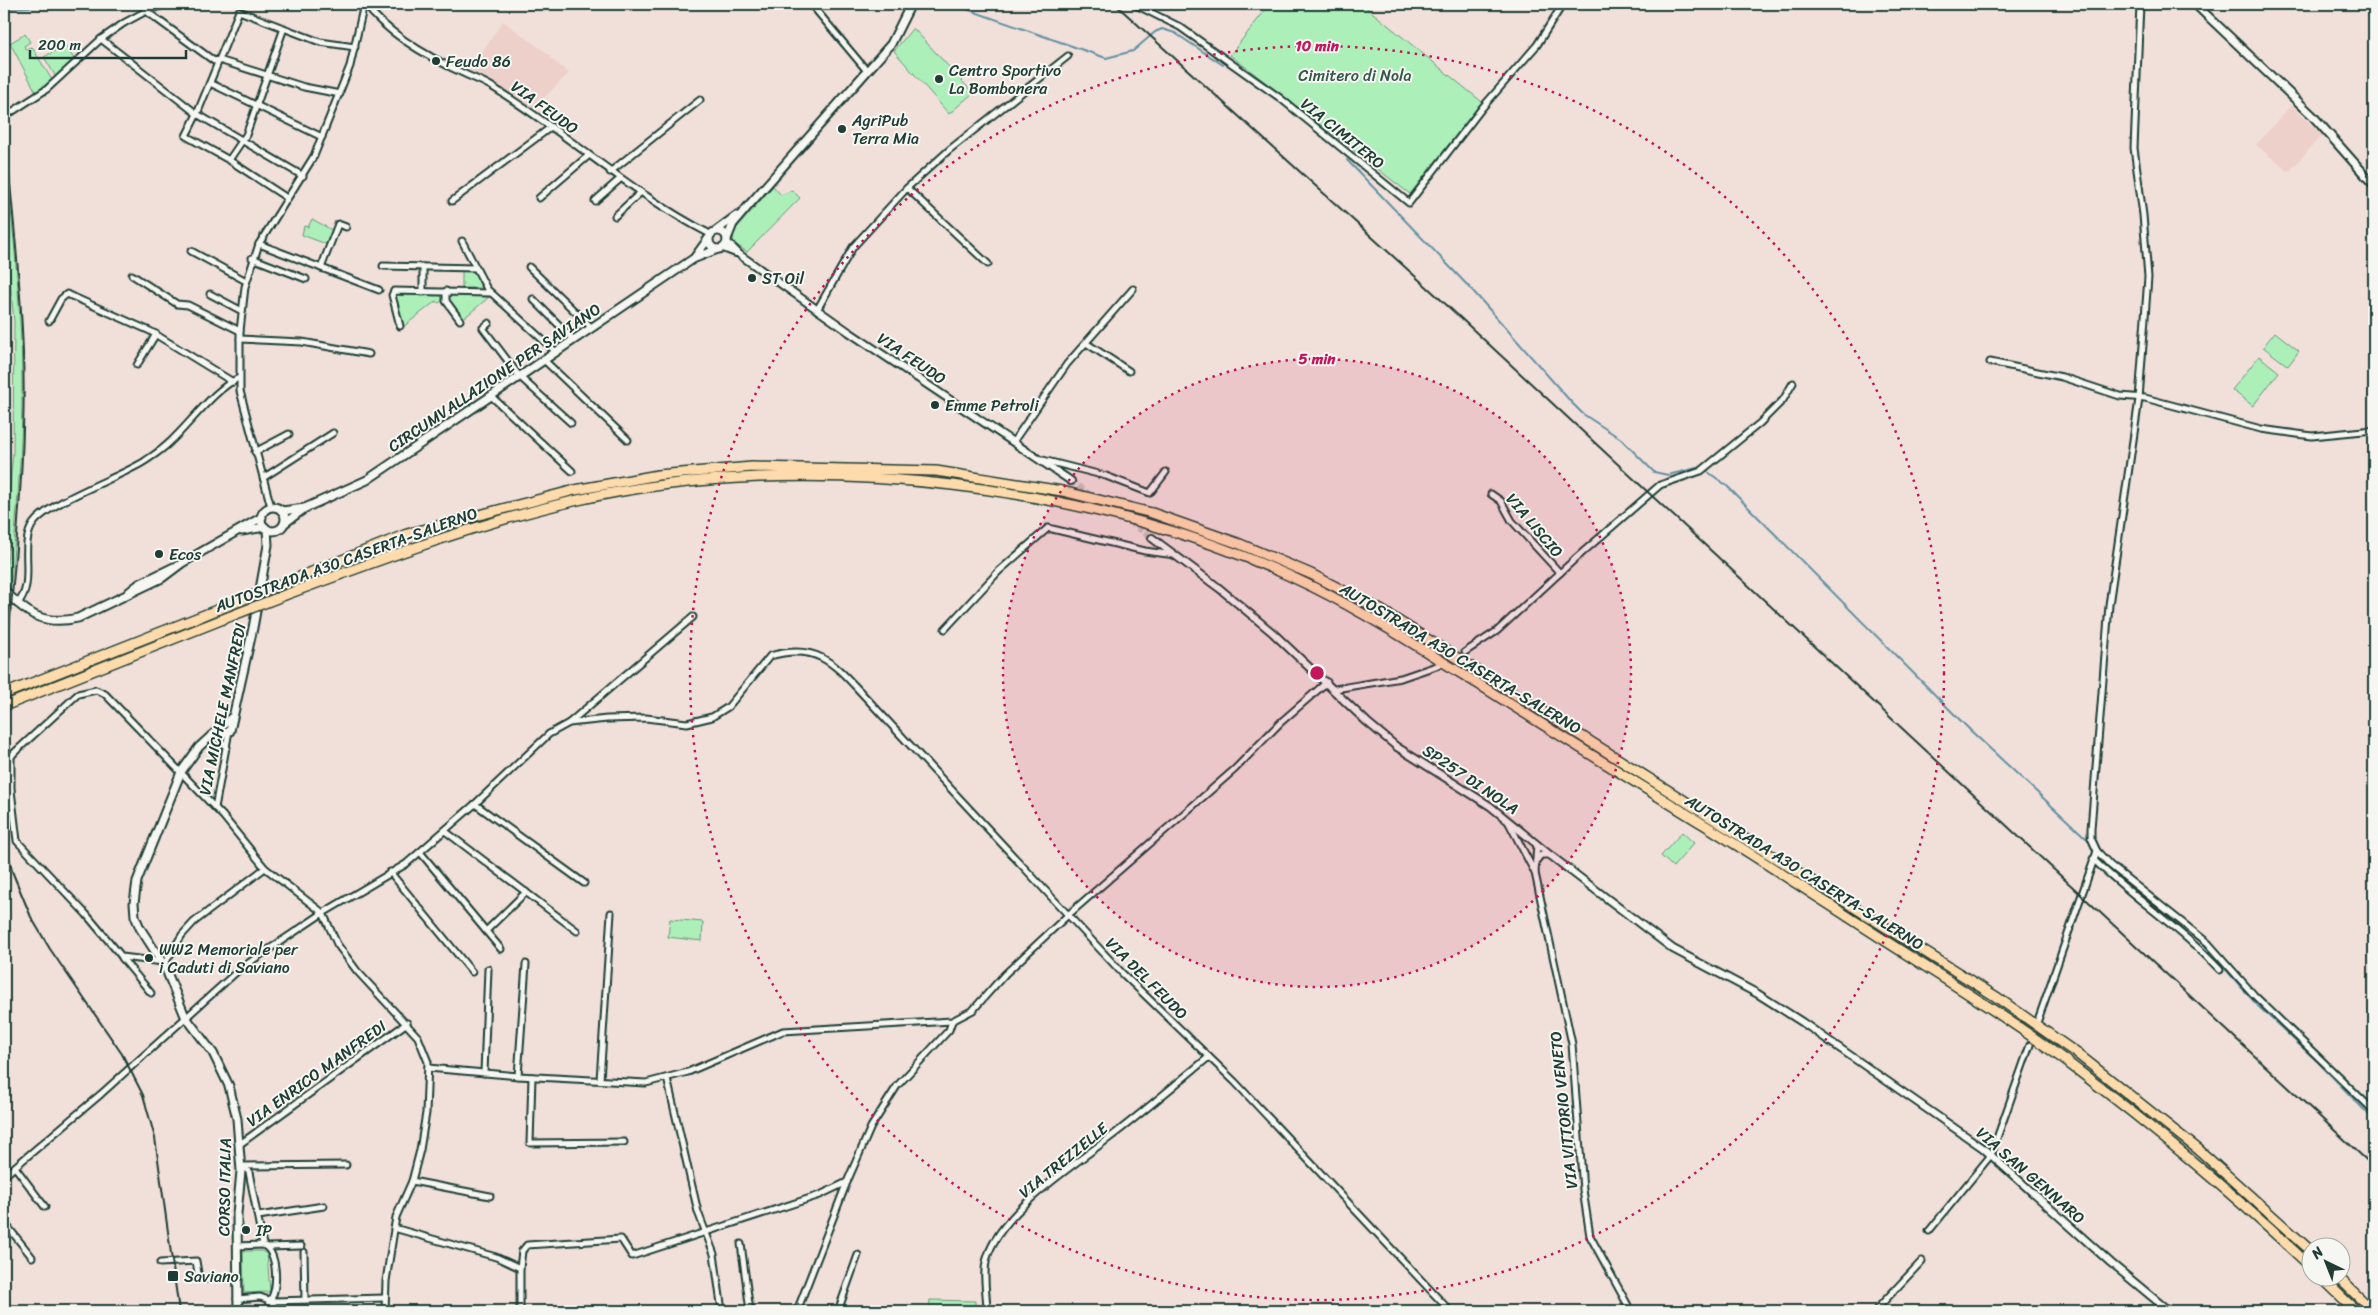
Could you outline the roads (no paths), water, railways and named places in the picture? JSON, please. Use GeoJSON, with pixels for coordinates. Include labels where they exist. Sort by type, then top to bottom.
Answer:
{"type":"FeatureCollection","features":[{"type":"Feature","properties":{"kind":"highway","name":"AUTOSTRADA A30 CASERTA-SALERNO"},"geometry":{"type":"LineString","coordinates":[[4,694],[407,534],[575,490],[658,475],[752,467],[936,471],[1062,492],[1135,509],[1196,528],[1311,574],[1381,610],[1995,996],[2079,1056],[2199,1150],[2300,1241]]}},
{"type":"Feature","properties":{"kind":"highway","name":"AUTOSTRADA A30 CASERTA-SALERNO"},"geometry":{"type":"LineString","coordinates":[[4,706],[284,595],[431,542],[490,523],[581,499],[657,487],[754,477],[846,477],[936,484],[1060,502],[1189,538],[1308,585],[1374,620],[1724,837],[1989,1006],[2074,1066],[2192,1160],[2300,1257]]}},
{"type":"Feature","properties":{"kind":"highway"},"geometry":{"type":"LineString","coordinates":[[2332,1288],[2356,1311]]}},
{"type":"Feature","properties":{"kind":"highway"},"geometry":{"type":"LineString","coordinates":[[2349,1288],[2373,1311]]}},
{"type":"Feature","properties":{"kind":"main road"},"geometry":{"type":"LineString","coordinates":[[724,245],[734,224],[749,205],[891,44],[911,4]]}},
{"type":"Feature","properties":{"kind":"main road"},"geometry":{"type":"LineString","coordinates":[[2195,4],[2312,115],[2374,186]]}},
{"type":"Feature","properties":{"kind":"main road","name":"CIRCUMVALLAZIONE PER SAVIANO"},"geometry":{"type":"LineString","coordinates":[[693,259],[712,234],[749,205]]}},
{"type":"Feature","properties":{"kind":"main road"},"geometry":{"type":"LineString","coordinates":[[723,232],[724,245],[710,245],[712,234],[723,232]]}},
{"type":"Feature","properties":{"kind":"main road","name":"CIRCUMVALLAZIONE PER SAVIANO"},"geometry":{"type":"LineString","coordinates":[[285,523],[305,508],[367,480],[693,259],[724,245]]}},
{"type":"Feature","properties":{"kind":"main road"},"geometry":{"type":"LineString","coordinates":[[4,590],[19,606],[36,617],[66,621],[93,613],[162,578],[179,565],[262,517],[265,511],[271,507],[282,511],[285,516],[285,523],[277,530],[268,545]]}},
{"type":"Feature","properties":{"kind":"main road","name":"CIRCUMVALLAZIONE PER SAVIANO"},"geometry":{"type":"LineString","coordinates":[[282,511],[305,508]]}},
{"type":"Feature","properties":{"kind":"main road"},"geometry":{"type":"LineString","coordinates":[[262,517],[266,528],[268,545]]}},
{"type":"Feature","properties":{"kind":"main road"},"geometry":{"type":"LineString","coordinates":[[235,533],[266,528],[277,530]]}},
{"type":"Feature","properties":{"kind":"main road","name":"VIA MICHELE MANFREDI"},"geometry":{"type":"LineString","coordinates":[[230,731],[256,615],[268,545]]}},
{"type":"Feature","properties":{"kind":"main road","name":"CORSO ITALIA"},"geometry":{"type":"LineString","coordinates":[[232,716],[213,737],[199,747],[181,772],[137,880],[134,903],[135,916],[140,928],[163,963],[185,1016],[213,1053],[229,1086],[237,1119],[241,1168],[236,1278],[238,1311]]}},
{"type":"Feature","properties":{"kind":"main road"},"geometry":{"type":"LineString","coordinates":[[213,737],[230,731]]}},
{"type":"Feature","properties":{"kind":"street"},"geometry":{"type":"LineString","coordinates":[[4,117],[47,89],[102,39],[124,22],[146,11],[170,4]]}},
{"type":"Feature","properties":{"kind":"street"},"geometry":{"type":"LineString","coordinates":[[271,507],[240,391],[240,331],[246,281],[258,244],[303,176],[322,137],[340,94],[355,47],[365,4]]}},
{"type":"Feature","properties":{"kind":"street","name":"VIA FEUDO"},"geometry":{"type":"LineString","coordinates":[[365,4],[376,16],[419,48],[492,87],[551,127],[620,179],[712,234]]}},
{"type":"Feature","properties":{"kind":"street"},"geometry":{"type":"LineString","coordinates":[[811,4],[867,71]]}},
{"type":"Feature","properties":{"kind":"street","name":"VIA CIMITERO"},"geometry":{"type":"LineString","coordinates":[[1134,4],[1180,27],[1280,98],[1409,203],[1482,108],[1538,45],[1563,4]]}},
{"type":"Feature","properties":{"kind":"street"},"geometry":{"type":"LineString","coordinates":[[2140,4],[2134,148],[2144,215],[2148,277],[2139,399],[2110,596],[2098,721],[2091,838],[2097,851],[2110,865],[2208,943],[2254,996],[2374,1111]]}},
{"type":"Feature","properties":{"kind":"street"},"geometry":{"type":"LineString","coordinates":[[146,11],[214,61],[219,60],[268,74],[304,87],[340,94]]}},
{"type":"Feature","properties":{"kind":"street"},"geometry":{"type":"LineString","coordinates":[[287,198],[229,160],[186,136],[198,114],[238,11],[320,42],[355,47]]}},
{"type":"Feature","properties":{"kind":"street"},"geometry":{"type":"LineString","coordinates":[[362,14],[376,16]]}},
{"type":"Feature","properties":{"kind":"street"},"geometry":{"type":"LineString","coordinates":[[229,160],[241,141],[284,28]]}},
{"type":"Feature","properties":{"kind":"street"},"geometry":{"type":"LineString","coordinates":[[102,39],[198,114],[303,176]]}},
{"type":"Feature","properties":{"kind":"street"},"geometry":{"type":"LineString","coordinates":[[817,310],[854,247],[907,188],[949,150],[1068,56]]}},
{"type":"Feature","properties":{"kind":"street"},"geometry":{"type":"LineString","coordinates":[[210,83],[322,137]]}},
{"type":"Feature","properties":{"kind":"street"},"geometry":{"type":"LineString","coordinates":[[610,172],[700,100]]}},
{"type":"Feature","properties":{"kind":"street"},"geometry":{"type":"LineString","coordinates":[[452,201],[551,127]]}},
{"type":"Feature","properties":{"kind":"street"},"geometry":{"type":"LineString","coordinates":[[539,198],[588,156]]}},
{"type":"Feature","properties":{"kind":"street"},"geometry":{"type":"LineString","coordinates":[[595,201],[620,179]]}},
{"type":"Feature","properties":{"kind":"street"},"geometry":{"type":"LineString","coordinates":[[907,188],[988,264]]}},
{"type":"Feature","properties":{"kind":"street"},"geometry":{"type":"LineString","coordinates":[[615,216],[640,192]]}},
{"type":"Feature","properties":{"kind":"street"},"geometry":{"type":"LineString","coordinates":[[321,268],[338,224],[346,227]]}},
{"type":"Feature","properties":{"kind":"street"},"geometry":{"type":"LineString","coordinates":[[462,241],[491,293],[556,352]]}},
{"type":"Feature","properties":{"kind":"street"},"geometry":{"type":"LineString","coordinates":[[258,244],[379,290]]}},
{"type":"Feature","properties":{"kind":"street","name":"VIA FEUDO"},"geometry":{"type":"LineString","coordinates":[[724,245],[1071,481]]}},
{"type":"Feature","properties":{"kind":"street"},"geometry":{"type":"LineString","coordinates":[[191,252],[246,281]]}},
{"type":"Feature","properties":{"kind":"street"},"geometry":{"type":"LineString","coordinates":[[252,258],[306,279]]}},
{"type":"Feature","properties":{"kind":"street"},"geometry":{"type":"LineString","coordinates":[[383,266],[476,268]]}},
{"type":"Feature","properties":{"kind":"street"},"geometry":{"type":"LineString","coordinates":[[423,267],[423,292]]}},
{"type":"Feature","properties":{"kind":"street"},"geometry":{"type":"LineString","coordinates":[[529,267],[592,328]]}},
{"type":"Feature","properties":{"kind":"street"},"geometry":{"type":"LineString","coordinates":[[132,275],[177,304],[188,306],[240,331]]}},
{"type":"Feature","properties":{"kind":"street"},"geometry":{"type":"LineString","coordinates":[[1013,442],[1067,364],[1133,289]]}},
{"type":"Feature","properties":{"kind":"street"},"geometry":{"type":"LineString","coordinates":[[446,292],[446,301],[460,320]]}},
{"type":"Feature","properties":{"kind":"street"},"geometry":{"type":"LineString","coordinates":[[400,326],[392,293],[491,293]]}},
{"type":"Feature","properties":{"kind":"street"},"geometry":{"type":"LineString","coordinates":[[49,321],[61,299],[67,294],[156,334],[233,382]]}},
{"type":"Feature","properties":{"kind":"street"},"geometry":{"type":"LineString","coordinates":[[210,294],[242,312]]}},
{"type":"Feature","properties":{"kind":"street"},"geometry":{"type":"LineString","coordinates":[[532,299],[574,340]]}},
{"type":"Feature","properties":{"kind":"street"},"geometry":{"type":"LineString","coordinates":[[489,323],[483,328],[520,377],[571,423]]}},
{"type":"Feature","properties":{"kind":"street"},"geometry":{"type":"LineString","coordinates":[[137,365],[156,334]]}},
{"type":"Feature","properties":{"kind":"street"},"geometry":{"type":"LineString","coordinates":[[240,339],[302,342],[368,354]]}},
{"type":"Feature","properties":{"kind":"street"},"geometry":{"type":"LineString","coordinates":[[1086,343],[1129,371]]}},
{"type":"Feature","properties":{"kind":"street"},"geometry":{"type":"LineString","coordinates":[[544,360],[628,440]]}},
{"type":"Feature","properties":{"kind":"street"},"geometry":{"type":"LineString","coordinates":[[1990,362],[2062,377],[2120,396],[2154,400],[2261,430],[2312,436],[2374,430]]}},
{"type":"Feature","properties":{"kind":"street"},"geometry":{"type":"LineString","coordinates":[[19,606],[24,593],[30,530],[37,519],[71,498],[126,473],[160,451],[207,403],[239,378]]}},
{"type":"Feature","properties":{"kind":"street"},"geometry":{"type":"LineString","coordinates":[[1465,652],[1497,630],[1660,484],[1701,471],[1760,423],[1783,400],[1793,383]]}},
{"type":"Feature","properties":{"kind":"street"},"geometry":{"type":"LineString","coordinates":[[491,396],[572,471]]}},
{"type":"Feature","properties":{"kind":"street"},"geometry":{"type":"LineString","coordinates":[[263,478],[334,433]]}},
{"type":"Feature","properties":{"kind":"street"},"geometry":{"type":"LineString","coordinates":[[255,452],[288,434]]}},
{"type":"Feature","properties":{"kind":"street"},"geometry":{"type":"LineString","coordinates":[[1040,459],[1106,476],[1150,493],[1166,472]]}},
{"type":"Feature","properties":{"kind":"street","name":"VIA LISCIO"},"geometry":{"type":"LineString","coordinates":[[1491,494],[1500,501],[1512,521],[1560,573]]}},
{"type":"Feature","properties":{"kind":"street"},"geometry":{"type":"LineString","coordinates":[[945,629],[994,576],[1048,528],[1145,551],[1175,556]]}},
{"type":"Feature","properties":{"kind":"street","name":"SP257 DI NOLA"},"geometry":{"type":"LineString","coordinates":[[1152,538],[1227,594],[1335,689],[1367,722],[1398,746],[1505,817],[1550,855],[1673,949],[1758,994],[1794,1017]]}},
{"type":"Feature","properties":{"kind":"street"},"geometry":{"type":"LineString","coordinates":[[4,1176],[101,1094],[185,1016],[241,968],[323,913],[406,864],[475,804],[539,742],[569,723],[693,617]]}},
{"type":"Feature","properties":{"kind":"street","name":"VIA DEL FEUDO"},"geometry":{"type":"LineString","coordinates":[[569,723],[628,718],[682,724],[699,722],[712,718],[728,707],[770,656],[802,652],[816,654],[831,662],[870,702],[1124,974],[1208,1057]]}},
{"type":"Feature","properties":{"kind":"street"},"geometry":{"type":"LineString","coordinates":[[1335,689],[1401,678],[1439,665]]}},
{"type":"Feature","properties":{"kind":"street"},"geometry":{"type":"LineString","coordinates":[[428,1068],[518,1076],[646,1083],[667,1078],[706,1064],[783,1031],[952,1021],[973,1010],[1005,974],[1068,915],[1235,769],[1281,722],[1327,682]]}},
{"type":"Feature","properties":{"kind":"street"},"geometry":{"type":"LineString","coordinates":[[151,993],[86,914],[17,842],[11,790],[12,758],[14,753],[78,694],[96,690],[105,694],[181,772],[215,808],[266,868],[323,913],[338,944],[357,970],[407,1023],[418,1038],[428,1062],[426,1113],[420,1150],[412,1181],[396,1217],[385,1298],[385,1311]]}},
{"type":"Feature","properties":{"kind":"street"},"geometry":{"type":"LineString","coordinates":[[220,728],[230,731]]}},
{"type":"Feature","properties":{"kind":"street","name":"VIA MICHELE MANFREDI"},"geometry":{"type":"LineString","coordinates":[[215,808],[230,731]]}},
{"type":"Feature","properties":{"kind":"street"},"geometry":{"type":"LineString","coordinates":[[213,737],[227,747]]}},
{"type":"Feature","properties":{"kind":"street"},"geometry":{"type":"LineString","coordinates":[[4,785],[11,790]]}},
{"type":"Feature","properties":{"kind":"street"},"geometry":{"type":"LineString","coordinates":[[475,804],[584,883]]}},
{"type":"Feature","properties":{"kind":"street","name":"VIA VITTORIO VENETO"},"geometry":{"type":"LineString","coordinates":[[1505,817],[1535,873],[1572,1044],[1583,1190],[1590,1236],[1631,1311]]}},
{"type":"Feature","properties":{"kind":"street"},"geometry":{"type":"LineString","coordinates":[[445,831],[577,931]]}},
{"type":"Feature","properties":{"kind":"street"},"geometry":{"type":"LineString","coordinates":[[1535,873],[1537,844]]}},
{"type":"Feature","properties":{"kind":"street"},"geometry":{"type":"LineString","coordinates":[[2038,1020],[2092,859],[2097,851]]}},
{"type":"Feature","properties":{"kind":"street"},"geometry":{"type":"LineString","coordinates":[[420,852],[501,949]]}},
{"type":"Feature","properties":{"kind":"street"},"geometry":{"type":"LineString","coordinates":[[1536,862],[1541,855],[1550,855]]}},
{"type":"Feature","properties":{"kind":"street"},"geometry":{"type":"LineString","coordinates":[[2092,859],[2110,876],[2198,947],[2220,970]]}},
{"type":"Feature","properties":{"kind":"street"},"geometry":{"type":"LineString","coordinates":[[122,957],[163,963],[182,935],[194,922],[266,868]]}},
{"type":"Feature","properties":{"kind":"street"},"geometry":{"type":"LineString","coordinates":[[390,872],[472,972]]}},
{"type":"Feature","properties":{"kind":"street"},"geometry":{"type":"LineString","coordinates":[[486,931],[526,892]]}},
{"type":"Feature","properties":{"kind":"street"},"geometry":{"type":"LineString","coordinates":[[600,1080],[611,913]]}},
{"type":"Feature","properties":{"kind":"street"},"geometry":{"type":"LineString","coordinates":[[518,1076],[526,964]]}},
{"type":"Feature","properties":{"kind":"street"},"geometry":{"type":"LineString","coordinates":[[484,1072],[488,969]]}},
{"type":"Feature","properties":{"kind":"street","name":"VIA SAN GENNARO"},"geometry":{"type":"LineString","coordinates":[[1794,1017],[1991,1155],[2097,1251],[2169,1311]]}},
{"type":"Feature","properties":{"kind":"street"},"geometry":{"type":"LineString","coordinates":[[797,1311],[847,1182],[871,1127],[897,1086],[949,1030],[952,1021]]}},
{"type":"Feature","properties":{"kind":"street","name":"VIA ENRICO MANFREDI"},"geometry":{"type":"LineString","coordinates":[[240,1144],[407,1023]]}},
{"type":"Feature","properties":{"kind":"street"},"geometry":{"type":"LineString","coordinates":[[1929,1232],[1991,1155],[2030,1045]]}},
{"type":"Feature","properties":{"kind":"street"},"geometry":{"type":"LineString","coordinates":[[1208,1057],[1253,1102],[1450,1311]]}},
{"type":"Feature","properties":{"kind":"street","name":"VIA TREZZELLE"},"geometry":{"type":"LineString","coordinates":[[987,1311],[987,1258],[996,1239],[1011,1220],[1042,1189],[1118,1131],[1208,1057]]}},
{"type":"Feature","properties":{"kind":"street"},"geometry":{"type":"LineString","coordinates":[[532,1076],[530,1143],[624,1142]]}},
{"type":"Feature","properties":{"kind":"street"},"geometry":{"type":"LineString","coordinates":[[667,1078],[698,1212],[714,1254],[722,1311]]}},
{"type":"Feature","properties":{"kind":"street"},"geometry":{"type":"LineString","coordinates":[[241,1168],[346,1165]]}},
{"type":"Feature","properties":{"kind":"street"},"geometry":{"type":"LineString","coordinates":[[15,1167],[45,1207]]}},
{"type":"Feature","properties":{"kind":"street"},"geometry":{"type":"LineString","coordinates":[[241,1168],[244,1167],[249,1172],[265,1246],[272,1253],[274,1260],[274,1289],[268,1311]]}},
{"type":"Feature","properties":{"kind":"street"},"geometry":{"type":"LineString","coordinates":[[412,1181],[490,1196]]}},
{"type":"Feature","properties":{"kind":"street"},"geometry":{"type":"LineString","coordinates":[[520,1311],[520,1268],[522,1251],[527,1244],[621,1239],[632,1256],[706,1230],[820,1195],[847,1182]]}},
{"type":"Feature","properties":{"kind":"street"},"geometry":{"type":"LineString","coordinates":[[258,1216],[324,1206]]}},
{"type":"Feature","properties":{"kind":"street"},"geometry":{"type":"LineString","coordinates":[[4,1222],[32,1257]]}},
{"type":"Feature","properties":{"kind":"street"},"geometry":{"type":"LineString","coordinates":[[394,1228],[496,1256],[520,1268]]}},
{"type":"Feature","properties":{"kind":"street"},"geometry":{"type":"LineString","coordinates":[[741,1244],[750,1311]]}},
{"type":"Feature","properties":{"kind":"street"},"geometry":{"type":"LineString","coordinates":[[237,1246],[300,1246]]}},
{"type":"Feature","properties":{"kind":"street"},"geometry":{"type":"LineString","coordinates":[[304,1252],[305,1300]]}},
{"type":"Feature","properties":{"kind":"street"},"geometry":{"type":"LineString","coordinates":[[838,1311],[858,1255]]}},
{"type":"Feature","properties":{"kind":"street"},"geometry":{"type":"LineString","coordinates":[[160,1263],[196,1261],[199,1279],[236,1278]]}},
{"type":"Feature","properties":{"kind":"street"},"geometry":{"type":"LineString","coordinates":[[1875,1311],[1922,1261]]}},
{"type":"Feature","properties":{"kind":"street"},"geometry":{"type":"LineString","coordinates":[[237,1299],[260,1297],[271,1301],[385,1298]]}},
{"type":"Feature","properties":{"kind":"waterway"},"geometry":{"type":"LineString","coordinates":[[4,8],[89,4]]}},
{"type":"Feature","properties":{"kind":"waterway"},"geometry":{"type":"LineString","coordinates":[[952,4],[1106,58],[1133,51],[1155,32],[1162,29],[1175,33],[1223,65]]}},
{"type":"Feature","properties":{"kind":"waterway"},"geometry":{"type":"LineString","coordinates":[[1347,160],[1473,291],[1583,414],[1621,439],[1654,472],[1668,475],[1701,467],[1726,485],[1970,730],[2086,838]]}},
{"type":"Feature","properties":{"kind":"waterway"},"geometry":{"type":"LineString","coordinates":[[2098,857],[2115,876],[2171,917]]}},
{"type":"Feature","properties":{"kind":"waterway"},"geometry":{"type":"LineString","coordinates":[[2185,928],[2203,944],[2259,1007],[2318,1062],[2374,1120]]}},
{"type":"Feature","properties":{"kind":"tunnel"},"geometry":{"type":"LineString","coordinates":[[1071,481],[1092,496]]}},
{"type":"Feature","properties":{"kind":"tunnel"},"geometry":{"type":"LineString","coordinates":[[1100,502],[1152,538]]}},
{"type":"Feature","properties":{"kind":"railway"},"geometry":{"type":"LineString","coordinates":[[1115,4],[1438,297],[2374,1167]]}},
{"type":"Feature","properties":{"kind":"railway"},"geometry":{"type":"LineString","coordinates":[[4,120],[21,313],[24,390],[20,495],[4,693]]}},
{"type":"Feature","properties":{"kind":"railway"},"geometry":{"type":"LineString","coordinates":[[4,833],[12,871],[31,917],[50,949],[122,1054],[143,1095],[155,1138],[179,1311]]}},
{"type":"Feature","properties":{"kind":"place","name":"Feudo 86"},"geometry":{"type":"Point","coordinates":[436,61]}},
{"type":"Feature","properties":{"kind":"place","name":"Centro Sportivo La Bombonera"},"geometry":{"type":"Point","coordinates":[939,79]}},
{"type":"Feature","properties":{"kind":"place","name":"AgriPub Terra Mia"},"geometry":{"type":"Point","coordinates":[842,129]}},
{"type":"Feature","properties":{"kind":"place","name":"ST Oil"},"geometry":{"type":"Point","coordinates":[752,278]}},
{"type":"Feature","properties":{"kind":"place","name":"Emme Petroli"},"geometry":{"type":"Point","coordinates":[935,405]}},
{"type":"Feature","properties":{"kind":"place","name":"Ecos"},"geometry":{"type":"Point","coordinates":[159,554]}},
{"type":"Feature","properties":{"kind":"place","name":"WW2 Memoriale per i Caduti di Saviano"},"geometry":{"type":"Point","coordinates":[149,958]}},
{"type":"Feature","properties":{"kind":"place","name":"IP"},"geometry":{"type":"Point","coordinates":[246,1230]}},
{"type":"Feature","properties":{"kind":"place","name":"Saviano"},"geometry":{"type":"Point","coordinates":[173,1276]}},
{"type":"Feature","properties":{"kind":"park label","name":"Cimitero di Nola"},"geometry":{"type":"Point","coordinates":[1355,75]}}]}
